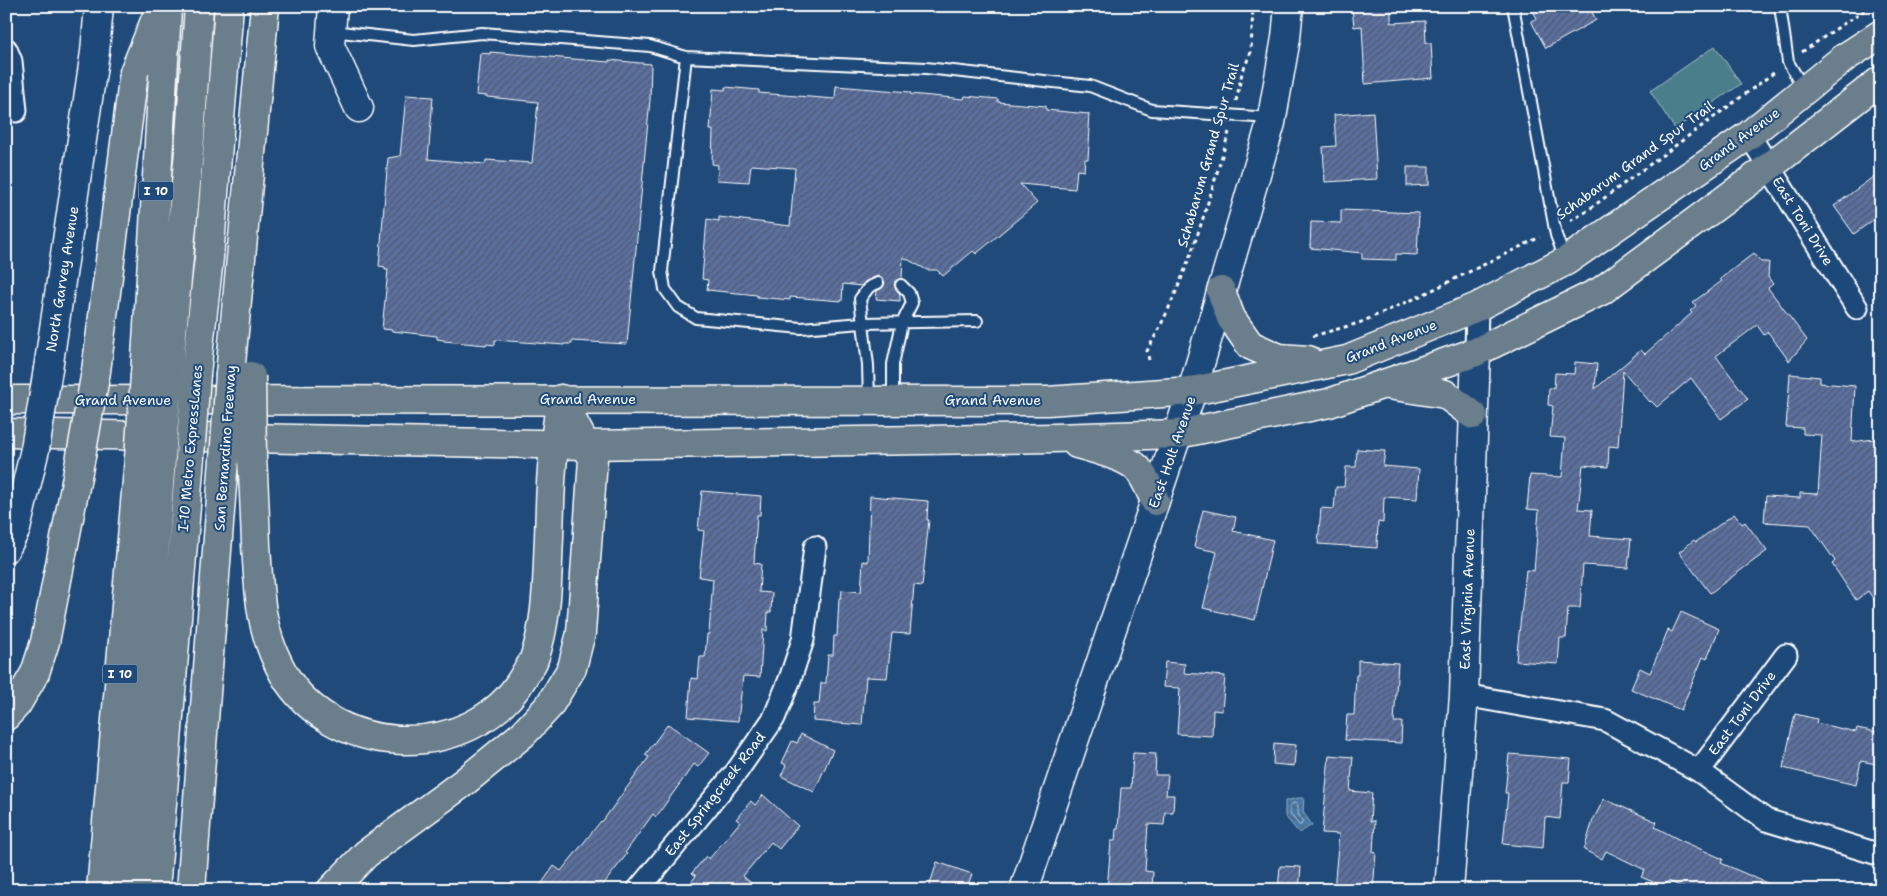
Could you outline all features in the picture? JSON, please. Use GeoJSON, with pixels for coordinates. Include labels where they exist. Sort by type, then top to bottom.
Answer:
{"type":"FeatureCollection","features":[{"type":"Feature","properties":{"kind":"main road"},"geometry":{"type":"LineString","coordinates":[[6,716],[17,704],[35,673],[45,642],[96,371],[134,72],[161,6]]}},
{"type":"Feature","properties":{"kind":"main road","name":"I 10"},"geometry":{"type":"LineString","coordinates":[[101,890],[150,458],[156,375],[167,6]]}},
{"type":"Feature","properties":{"kind":"main road","name":"I-10 Metro ExpressLanes"},"geometry":{"type":"LineString","coordinates":[[156,375],[189,151],[199,6]]}},
{"type":"Feature","properties":{"kind":"main road","name":"I-10 Metro ExpressLanes"},"geometry":{"type":"LineString","coordinates":[[155,890],[196,374],[209,258],[230,6]]}},
{"type":"Feature","properties":{"kind":"main road"},"geometry":{"type":"LineString","coordinates":[[265,6],[236,301],[240,375],[252,458],[260,606],[270,644],[279,666],[293,688],[321,714],[356,733],[393,740],[433,738],[465,730],[493,713],[516,691],[534,660],[544,621],[555,444],[561,399]]}},
{"type":"Feature","properties":{"kind":"main road","name":"Grand Avenue"},"geometry":{"type":"LineString","coordinates":[[6,400],[1047,400],[1192,390],[1347,360],[1477,307],[1566,260],[1749,135],[1844,58],[1881,34]]}},
{"type":"Feature","properties":{"kind":"main road"},"geometry":{"type":"LineString","coordinates":[[6,433],[586,445],[1054,438],[1178,434],[1329,403],[1476,352],[1600,290],[1769,167],[1881,80]]}},
{"type":"Feature","properties":{"kind":"main road"},"geometry":{"type":"LineString","coordinates":[[1221,291],[1231,318],[1250,345],[1279,358],[1336,362]]}},
{"type":"Feature","properties":{"kind":"main road","name":"San Bernardino Freeway"},"geometry":{"type":"LineString","coordinates":[[191,890],[224,459],[240,375]]}},
{"type":"Feature","properties":{"kind":"main road"},"geometry":{"type":"LineString","coordinates":[[1384,384],[1445,394],[1474,415]]}},
{"type":"Feature","properties":{"kind":"main road"},"geometry":{"type":"LineString","coordinates":[[331,890],[366,854],[463,783],[523,734],[549,706],[572,668],[581,633],[593,459],[561,399]]}},
{"type":"Feature","properties":{"kind":"main road"},"geometry":{"type":"LineString","coordinates":[[1054,438],[1103,451],[1135,466],[1149,487],[1155,501]]}},
{"type":"Feature","properties":{"kind":"main road","name":"I-10 Metro ExpressLanes"},"geometry":{"type":"LineString","coordinates":[[127,890],[149,623],[150,458]]}},
{"type":"Feature","properties":{"kind":"street","name":"North Garvey Avenue"},"geometry":{"type":"LineString","coordinates":[[6,548],[16,529],[35,449],[96,52],[99,6]]}},
{"type":"Feature","properties":{"kind":"street","name":"East Holt Avenue"},"geometry":{"type":"LineString","coordinates":[[1024,890],[1192,390],[1271,118],[1290,6]]}},
{"type":"Feature","properties":{"kind":"street"},"geometry":{"type":"LineString","coordinates":[[332,19],[330,46],[359,108]]}},
{"type":"Feature","properties":{"kind":"street"},"geometry":{"type":"LineString","coordinates":[[6,49],[11,61],[16,111]]}},
{"type":"Feature","properties":{"kind":"street","name":"East Toni Drive"},"geometry":{"type":"LineString","coordinates":[[1749,135],[1857,308]]}},
{"type":"Feature","properties":{"kind":"street","name":"East Virginia Avenue"},"geometry":{"type":"LineString","coordinates":[[1449,890],[1464,695],[1477,307]]}},
{"type":"Feature","properties":{"kind":"street","name":"East Springcreek Road"},"geometry":{"type":"LineString","coordinates":[[638,890],[737,771],[774,718],[803,640],[815,547]]}},
{"type":"Feature","properties":{"kind":"street","name":"East Toni Drive"},"geometry":{"type":"LineString","coordinates":[[1699,771],[1786,655]]}},
{"type":"Feature","properties":{"kind":"street"},"geometry":{"type":"LineString","coordinates":[[1464,695],[1605,720],[1699,771],[1766,820],[1881,855]]}},
{"type":"Feature","properties":{"kind":"lane"},"geometry":{"type":"LineString","coordinates":[[1513,6],[1555,230],[1566,260]]}},
{"type":"Feature","properties":{"kind":"lane"},"geometry":{"type":"LineString","coordinates":[[1780,6],[1788,62],[1804,90]]}},
{"type":"Feature","properties":{"kind":"lane"},"geometry":{"type":"LineString","coordinates":[[332,19],[414,40],[482,33],[650,46],[686,57],[936,69],[1090,86],[1152,110],[1271,118]]}},
{"type":"Feature","properties":{"kind":"lane"},"geometry":{"type":"LineString","coordinates":[[686,57],[662,271],[665,289],[678,307],[696,318],[801,328],[862,323],[977,321]]}},
{"type":"Feature","properties":{"kind":"lane"},"geometry":{"type":"LineString","coordinates":[[878,283],[868,287],[860,299],[868,365],[881,400]]}},
{"type":"Feature","properties":{"kind":"lane"},"geometry":{"type":"LineString","coordinates":[[881,400],[902,323],[912,303],[910,293],[901,285]]}},
{"type":"Feature","properties":{"kind":"path","name":"Schabarum Grand Spur Trail"},"geometry":{"type":"LineString","coordinates":[[1149,360],[1147,350],[1169,310],[1207,208],[1233,115],[1242,73],[1251,52],[1253,6]]}},
{"type":"Feature","properties":{"kind":"path","name":"Schabarum Grand Spur Trail"},"geometry":{"type":"LineString","coordinates":[[1305,338],[1358,323],[1416,298],[1555,230],[1584,213],[1788,62],[1870,6]]}},
{"type":"Feature","properties":{"kind":"green space"},"geometry":{"type":"Polygon","coordinates":[[[1715,46],[1741,84],[1675,129],[1650,91],[1715,46]]]}},
{"type":"Feature","properties":{"kind":"water"},"geometry":{"type":"Polygon","coordinates":[[[1304,798],[1303,812],[1312,825],[1299,833],[1285,816],[1285,801],[1304,798]]]}},
{"type":"Feature","properties":{"kind":"building"},"geometry":{"type":"Polygon","coordinates":[[[1354,6],[1391,6],[1391,23],[1425,21],[1426,43],[1431,43],[1433,78],[1365,84],[1362,26],[1354,27],[1352,8],[1354,6]]]}},
{"type":"Feature","properties":{"kind":"building"},"geometry":{"type":"Polygon","coordinates":[[[1530,6],[1589,6],[1596,20],[1546,48],[1531,21],[1537,18],[1530,6]]]}},
{"type":"Feature","properties":{"kind":"building"},"geometry":{"type":"Polygon","coordinates":[[[490,52],[651,64],[650,100],[627,344],[572,341],[572,344],[564,345],[495,340],[495,345],[486,345],[444,341],[437,339],[437,336],[382,329],[388,270],[385,270],[385,267],[379,266],[388,158],[400,156],[406,95],[433,97],[428,159],[485,164],[486,160],[532,163],[538,102],[476,95],[480,53],[490,54],[490,52]]]}},
{"type":"Feature","properties":{"kind":"building"},"geometry":{"type":"Polygon","coordinates":[[[836,86],[910,92],[910,94],[964,99],[965,96],[998,99],[998,102],[1046,106],[1046,110],[1089,114],[1088,159],[1085,159],[1084,171],[1077,170],[1075,189],[1020,184],[1037,203],[976,254],[973,251],[943,276],[937,270],[927,270],[903,257],[902,278],[894,284],[900,294],[900,301],[876,299],[877,291],[885,283],[878,276],[866,281],[861,286],[843,284],[842,301],[790,297],[790,300],[707,290],[708,280],[702,279],[707,219],[719,221],[719,217],[790,226],[795,168],[751,165],[749,182],[717,180],[718,165],[712,164],[713,130],[710,130],[713,89],[725,90],[725,87],[759,90],[759,93],[835,99],[836,86]]]}},
{"type":"Feature","properties":{"kind":"building"},"geometry":{"type":"Polygon","coordinates":[[[1373,112],[1377,179],[1325,182],[1323,147],[1336,146],[1334,115],[1373,112]]]}},
{"type":"Feature","properties":{"kind":"building"},"geometry":{"type":"Polygon","coordinates":[[[1407,167],[1429,167],[1429,185],[1407,186],[1407,167]]]}},
{"type":"Feature","properties":{"kind":"building"},"geometry":{"type":"Polygon","coordinates":[[[1881,171],[1881,214],[1854,234],[1834,206],[1881,171]]]}},
{"type":"Feature","properties":{"kind":"building"},"geometry":{"type":"Polygon","coordinates":[[[1341,210],[1419,213],[1417,255],[1396,254],[1396,260],[1362,259],[1362,253],[1310,248],[1311,222],[1341,223],[1341,210]]]}},
{"type":"Feature","properties":{"kind":"building"},"geometry":{"type":"Polygon","coordinates":[[[1754,253],[1761,262],[1769,262],[1768,277],[1773,284],[1768,288],[1807,340],[1789,361],[1768,332],[1764,335],[1757,325],[1716,356],[1748,399],[1721,419],[1691,378],[1657,407],[1650,402],[1623,371],[1618,447],[1609,446],[1608,467],[1583,465],[1578,509],[1592,510],[1590,536],[1631,539],[1628,568],[1583,565],[1580,608],[1568,608],[1566,638],[1560,638],[1558,664],[1516,661],[1526,570],[1534,571],[1539,510],[1527,509],[1530,475],[1562,477],[1565,438],[1550,437],[1553,406],[1548,405],[1549,388],[1554,388],[1555,373],[1574,374],[1575,362],[1597,364],[1595,389],[1641,350],[1645,354],[1692,313],[1690,311],[1696,306],[1693,302],[1722,281],[1720,279],[1754,253]]]}},
{"type":"Feature","properties":{"kind":"building"},"geometry":{"type":"Polygon","coordinates":[[[1790,374],[1820,377],[1820,383],[1855,386],[1852,442],[1881,438],[1881,610],[1868,591],[1856,600],[1832,564],[1835,561],[1810,525],[1764,522],[1766,496],[1800,498],[1800,493],[1818,494],[1822,435],[1803,434],[1803,428],[1786,427],[1790,374]]]}},
{"type":"Feature","properties":{"kind":"building"},"geometry":{"type":"Polygon","coordinates":[[[1357,449],[1385,451],[1383,466],[1419,469],[1417,499],[1384,497],[1383,523],[1378,522],[1377,548],[1318,544],[1321,508],[1334,509],[1336,487],[1344,487],[1346,467],[1356,467],[1357,449]]]}},
{"type":"Feature","properties":{"kind":"building"},"geometry":{"type":"Polygon","coordinates":[[[702,491],[761,496],[760,515],[757,515],[754,563],[761,564],[759,592],[772,593],[771,612],[768,612],[767,631],[763,630],[760,677],[743,676],[738,721],[688,717],[691,678],[698,679],[700,657],[705,657],[707,634],[709,634],[713,579],[699,577],[704,531],[698,530],[702,491]]]}},
{"type":"Feature","properties":{"kind":"building"},"geometry":{"type":"Polygon","coordinates":[[[870,496],[928,501],[927,520],[929,520],[922,586],[914,585],[910,634],[892,633],[887,678],[866,677],[862,725],[813,721],[814,704],[819,704],[821,683],[826,683],[828,655],[833,655],[834,636],[837,636],[839,598],[841,598],[842,590],[861,592],[863,561],[868,562],[870,496]]]}},
{"type":"Feature","properties":{"kind":"building"},"geometry":{"type":"Polygon","coordinates":[[[1203,510],[1236,517],[1233,531],[1273,540],[1255,620],[1203,608],[1217,552],[1194,547],[1203,510]]]}},
{"type":"Feature","properties":{"kind":"building"},"geometry":{"type":"Polygon","coordinates":[[[1734,514],[1742,524],[1745,522],[1767,551],[1710,593],[1679,552],[1734,514]]]}},
{"type":"Feature","properties":{"kind":"building"},"geometry":{"type":"Polygon","coordinates":[[[1681,612],[1719,629],[1707,659],[1703,657],[1681,710],[1631,689],[1640,668],[1650,673],[1668,630],[1672,632],[1681,612]]]}},
{"type":"Feature","properties":{"kind":"building"},"geometry":{"type":"Polygon","coordinates":[[[1358,660],[1398,663],[1394,722],[1402,722],[1401,743],[1345,740],[1347,715],[1354,715],[1358,660]]]}},
{"type":"Feature","properties":{"kind":"building"},"geometry":{"type":"Polygon","coordinates":[[[1165,662],[1185,664],[1184,673],[1225,676],[1222,711],[1213,710],[1212,736],[1177,734],[1180,688],[1163,687],[1165,662]]]}},
{"type":"Feature","properties":{"kind":"building"},"geometry":{"type":"Polygon","coordinates":[[[1795,714],[1817,719],[1816,723],[1856,732],[1857,728],[1881,733],[1881,765],[1861,761],[1856,785],[1783,768],[1795,714]]]}},
{"type":"Feature","properties":{"kind":"building"},"geometry":{"type":"Polygon","coordinates":[[[668,724],[709,753],[698,767],[694,764],[656,817],[653,814],[625,853],[627,854],[599,890],[537,890],[554,866],[561,871],[602,822],[649,757],[645,755],[668,724]]]}},
{"type":"Feature","properties":{"kind":"building"},"geometry":{"type":"Polygon","coordinates":[[[801,734],[833,750],[814,792],[781,776],[786,765],[782,763],[792,741],[797,743],[801,734]]]}},
{"type":"Feature","properties":{"kind":"building"},"geometry":{"type":"Polygon","coordinates":[[[1274,743],[1296,745],[1294,766],[1273,764],[1274,743]]]}},
{"type":"Feature","properties":{"kind":"building"},"geometry":{"type":"Polygon","coordinates":[[[1133,753],[1156,754],[1155,775],[1168,775],[1166,795],[1174,795],[1173,812],[1165,812],[1164,825],[1148,824],[1145,871],[1153,872],[1152,890],[1107,890],[1111,841],[1115,841],[1116,829],[1118,829],[1121,788],[1131,788],[1133,753]]]}},
{"type":"Feature","properties":{"kind":"building"},"geometry":{"type":"Polygon","coordinates":[[[1509,754],[1571,759],[1569,782],[1563,782],[1560,819],[1545,817],[1543,848],[1503,844],[1508,793],[1505,793],[1509,754]]]}},
{"type":"Feature","properties":{"kind":"building"},"geometry":{"type":"Polygon","coordinates":[[[1329,755],[1353,757],[1350,791],[1372,793],[1370,821],[1375,821],[1373,852],[1376,853],[1373,890],[1334,890],[1339,834],[1322,833],[1329,755]]]}},
{"type":"Feature","properties":{"kind":"building"},"geometry":{"type":"Polygon","coordinates":[[[763,795],[798,826],[779,849],[771,842],[743,876],[759,890],[684,890],[696,876],[692,873],[706,856],[709,859],[740,822],[736,819],[751,801],[755,805],[763,795]]]}},
{"type":"Feature","properties":{"kind":"building"},"geometry":{"type":"Polygon","coordinates":[[[1604,799],[1657,822],[1655,827],[1723,859],[1721,863],[1783,890],[1689,890],[1668,881],[1665,887],[1641,877],[1645,870],[1606,851],[1602,859],[1584,850],[1593,820],[1604,799]]]}},
{"type":"Feature","properties":{"kind":"building"},"geometry":{"type":"Polygon","coordinates":[[[937,862],[972,874],[966,890],[928,890],[937,862]]]}},
{"type":"Feature","properties":{"kind":"building"},"geometry":{"type":"Polygon","coordinates":[[[1280,866],[1301,867],[1299,890],[1278,890],[1280,866]]]}}]}
